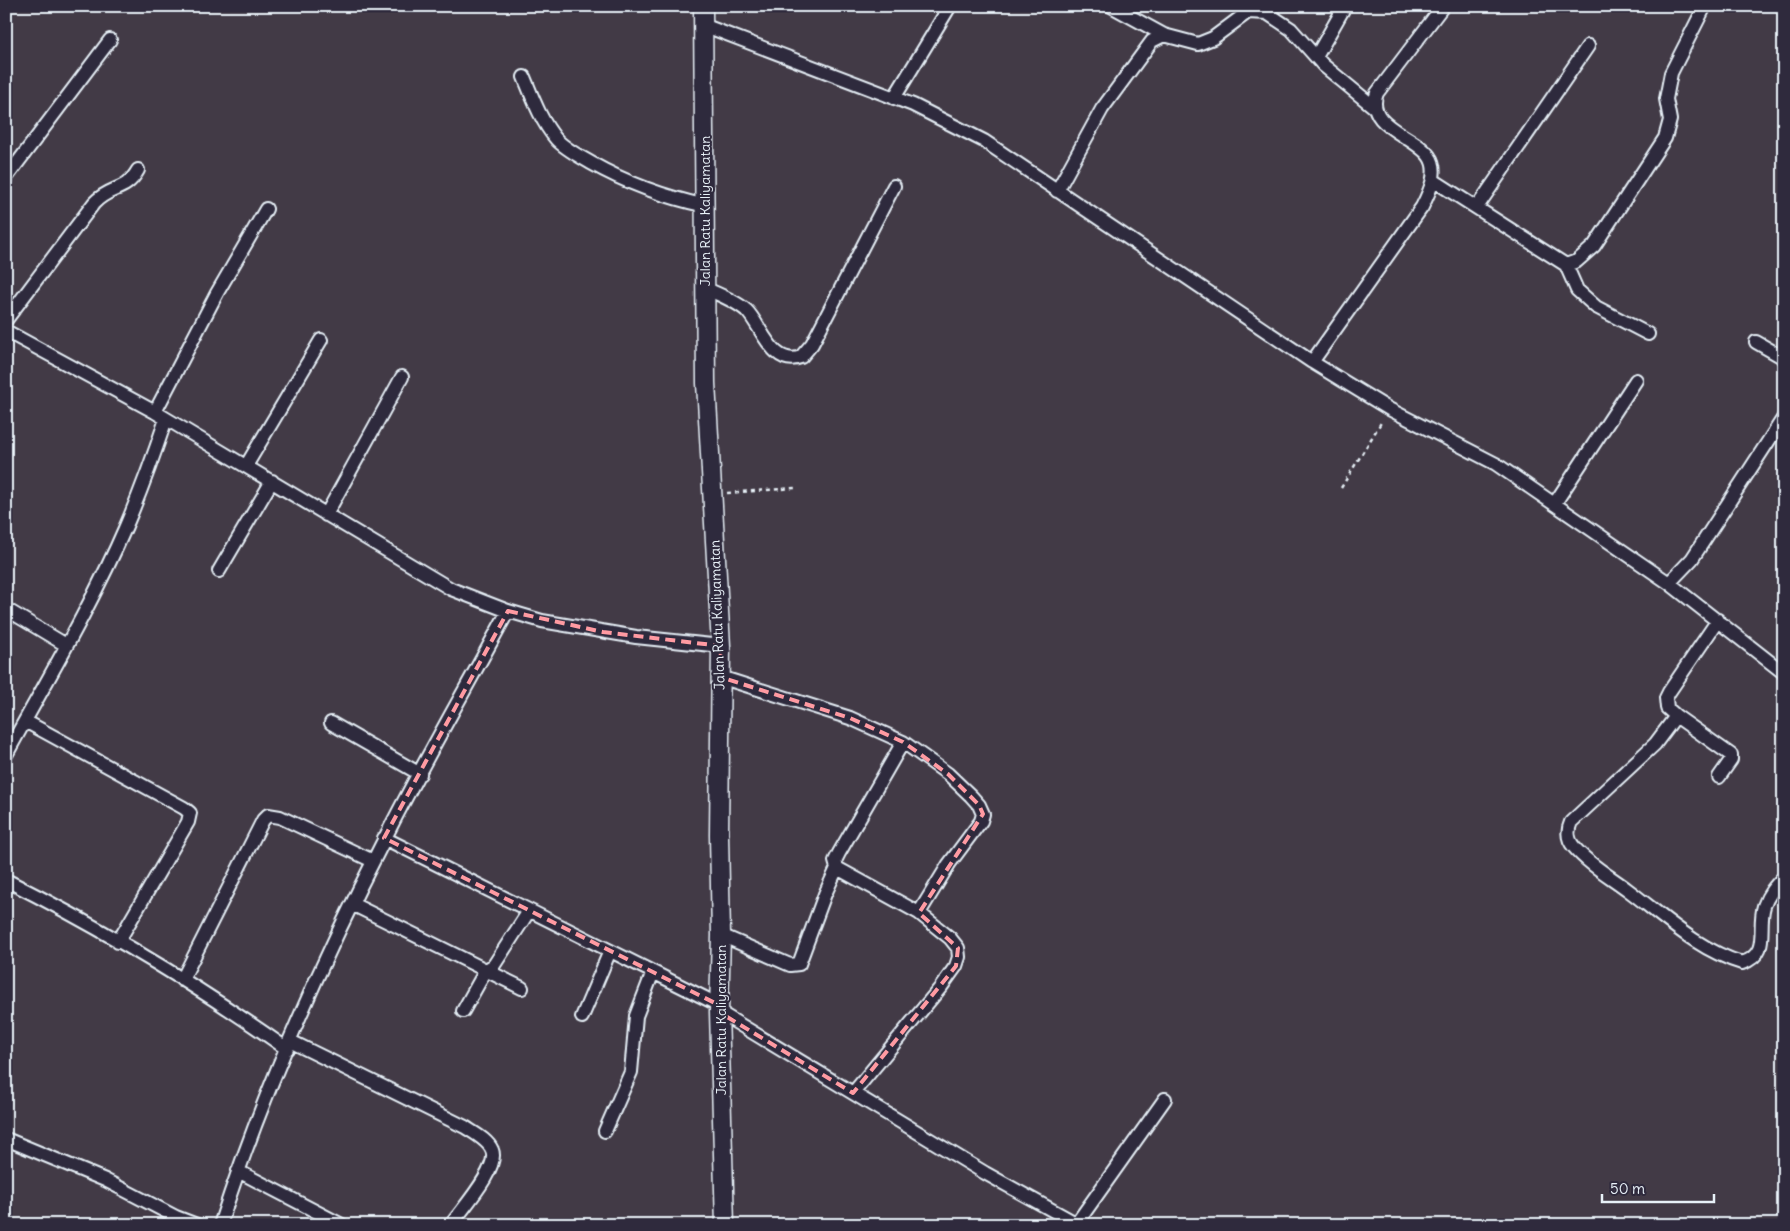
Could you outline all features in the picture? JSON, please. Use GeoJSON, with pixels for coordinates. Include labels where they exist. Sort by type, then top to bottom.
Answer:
{"type":"FeatureCollection","features":[{"type":"Feature","properties":{"kind":"main road","name":"Jalan Ratu Kaliyamatan"},"geometry":{"type":"LineString","coordinates":[[703,6],[706,383],[721,646],[719,835],[722,935],[719,1009],[725,1225]]}},
{"type":"Feature","properties":{"kind":"street"},"geometry":{"type":"LineString","coordinates":[[894,98],[950,6]]}},
{"type":"Feature","properties":{"kind":"street"},"geometry":{"type":"LineString","coordinates":[[1111,6],[1164,35],[1198,44],[1214,38],[1248,12],[1266,13],[1291,29],[1323,65],[1374,107]]}},
{"type":"Feature","properties":{"kind":"street"},"geometry":{"type":"LineString","coordinates":[[1316,57],[1346,6]]}},
{"type":"Feature","properties":{"kind":"street"},"geometry":{"type":"LineString","coordinates":[[1312,362],[1422,207],[1433,180],[1433,166],[1429,156],[1392,129],[1376,114],[1374,107],[1377,93],[1443,6]]}},
{"type":"Feature","properties":{"kind":"street"},"geometry":{"type":"LineString","coordinates":[[1566,265],[1577,261],[1594,246],[1669,131],[1670,120],[1666,99],[1670,73],[1705,6]]}},
{"type":"Feature","properties":{"kind":"street"},"geometry":{"type":"LineString","coordinates":[[703,25],[894,98],[984,141],[1312,362],[1389,409],[1496,464],[1555,503],[1669,583],[1784,673]]}},
{"type":"Feature","properties":{"kind":"street"},"geometry":{"type":"LineString","coordinates":[[1057,191],[1118,86],[1152,41],[1164,35]]}},
{"type":"Feature","properties":{"kind":"street"},"geometry":{"type":"LineString","coordinates":[[6,178],[110,40]]}},
{"type":"Feature","properties":{"kind":"street"},"geometry":{"type":"LineString","coordinates":[[1477,207],[1588,46]]}},
{"type":"Feature","properties":{"kind":"street"},"geometry":{"type":"LineString","coordinates":[[524,77],[539,114],[557,139],[578,155],[617,177],[667,198],[706,206]]}},
{"type":"Feature","properties":{"kind":"street"},"geometry":{"type":"LineString","coordinates":[[6,320],[94,202],[104,192],[129,183],[138,170]]}},
{"type":"Feature","properties":{"kind":"street"},"geometry":{"type":"LineString","coordinates":[[1433,180],[1566,265],[1577,290],[1596,306],[1648,334]]}},
{"type":"Feature","properties":{"kind":"street"},"geometry":{"type":"LineString","coordinates":[[704,288],[745,309],[779,354],[791,359],[800,357],[812,344],[894,186]]}},
{"type":"Feature","properties":{"kind":"street"},"geometry":{"type":"LineString","coordinates":[[155,412],[217,293],[266,209]]}},
{"type":"Feature","properties":{"kind":"street"},"geometry":{"type":"LineString","coordinates":[[6,331],[155,412],[451,589],[508,611],[542,620],[603,632],[721,646]]}},
{"type":"Feature","properties":{"kind":"street"},"geometry":{"type":"LineString","coordinates":[[246,466],[321,340]]}},
{"type":"Feature","properties":{"kind":"street"},"geometry":{"type":"LineString","coordinates":[[1756,342],[1784,358]]}},
{"type":"Feature","properties":{"kind":"street"},"geometry":{"type":"LineString","coordinates":[[326,515],[402,377]]}},
{"type":"Feature","properties":{"kind":"street"},"geometry":{"type":"LineString","coordinates":[[1555,503],[1636,380]]}},
{"type":"Feature","properties":{"kind":"street"},"geometry":{"type":"LineString","coordinates":[[1669,583],[1692,559],[1784,418]]}},
{"type":"Feature","properties":{"kind":"street"},"geometry":{"type":"LineString","coordinates":[[6,756],[66,645],[126,526],[166,419]]}},
{"type":"Feature","properties":{"kind":"street"},"geometry":{"type":"LineString","coordinates":[[218,571],[272,482]]}},
{"type":"Feature","properties":{"kind":"street"},"geometry":{"type":"LineString","coordinates":[[6,609],[66,645]]}},
{"type":"Feature","properties":{"kind":"street"},"geometry":{"type":"LineString","coordinates":[[220,1225],[238,1171],[288,1045],[352,904],[384,838],[508,611]]}},
{"type":"Feature","properties":{"kind":"street"},"geometry":{"type":"LineString","coordinates":[[1718,620],[1666,698],[1667,708],[1676,716],[1731,755],[1731,760],[1719,778]]}},
{"type":"Feature","properties":{"kind":"street"},"geometry":{"type":"LineString","coordinates":[[720,677],[850,718],[903,742],[948,774],[971,796],[983,814],[981,821],[949,864],[919,913]]}},
{"type":"Feature","properties":{"kind":"street"},"geometry":{"type":"LineString","coordinates":[[1676,716],[1655,744],[1570,822],[1567,832],[1574,847],[1668,922],[1713,950],[1742,963],[1752,960],[1758,953],[1764,908],[1771,891],[1784,877]]}},
{"type":"Feature","properties":{"kind":"street"},"geometry":{"type":"LineString","coordinates":[[25,721],[190,813],[188,822],[118,942]]}},
{"type":"Feature","properties":{"kind":"street"},"geometry":{"type":"LineString","coordinates":[[331,723],[420,774]]}},
{"type":"Feature","properties":{"kind":"street"},"geometry":{"type":"LineString","coordinates":[[722,935],[790,964],[799,964],[825,894],[837,868],[837,857],[903,742]]}},
{"type":"Feature","properties":{"kind":"street"},"geometry":{"type":"LineString","coordinates":[[182,980],[263,820],[268,815],[280,817],[373,861]]}},
{"type":"Feature","properties":{"kind":"street"},"geometry":{"type":"LineString","coordinates":[[384,838],[653,972],[719,1009],[985,1173],[1078,1224],[1165,1100]]}},
{"type":"Feature","properties":{"kind":"street"},"geometry":{"type":"LineString","coordinates":[[837,868],[919,913],[950,938],[958,948],[956,966],[853,1093]]}},
{"type":"Feature","properties":{"kind":"street"},"geometry":{"type":"LineString","coordinates":[[6,880],[53,904],[118,942],[288,1045],[465,1127],[489,1146],[493,1155],[490,1169],[451,1225]]}},
{"type":"Feature","properties":{"kind":"street"},"geometry":{"type":"LineString","coordinates":[[352,904],[522,988]]}},
{"type":"Feature","properties":{"kind":"street"},"geometry":{"type":"LineString","coordinates":[[463,1011],[486,970],[494,965],[529,910]]}},
{"type":"Feature","properties":{"kind":"street"},"geometry":{"type":"LineString","coordinates":[[582,1017],[610,951]]}},
{"type":"Feature","properties":{"kind":"street"},"geometry":{"type":"LineString","coordinates":[[605,1132],[631,1072],[636,1016],[653,972]]}},
{"type":"Feature","properties":{"kind":"street"},"geometry":{"type":"LineString","coordinates":[[6,1139],[105,1180],[176,1217],[197,1225]]}},
{"type":"Feature","properties":{"kind":"street"},"geometry":{"type":"LineString","coordinates":[[238,1171],[342,1225]]}},
{"type":"Feature","properties":{"kind":"path"},"geometry":{"type":"LineString","coordinates":[[1341,488],[1389,409]]}},
{"type":"Feature","properties":{"kind":"path"},"geometry":{"type":"LineString","coordinates":[[713,494],[795,488]]}},
{"type":"Feature","properties":{"kind":"highlighted area"},"geometry":{"type":"Polygon","coordinates":[[[508,611],[603,632],[721,646],[720,677],[850,718],[903,742],[948,774],[979,805],[983,814],[919,913],[958,948],[956,966],[853,1093],[719,1012],[719,1005],[384,838],[508,611]]]}}]}
